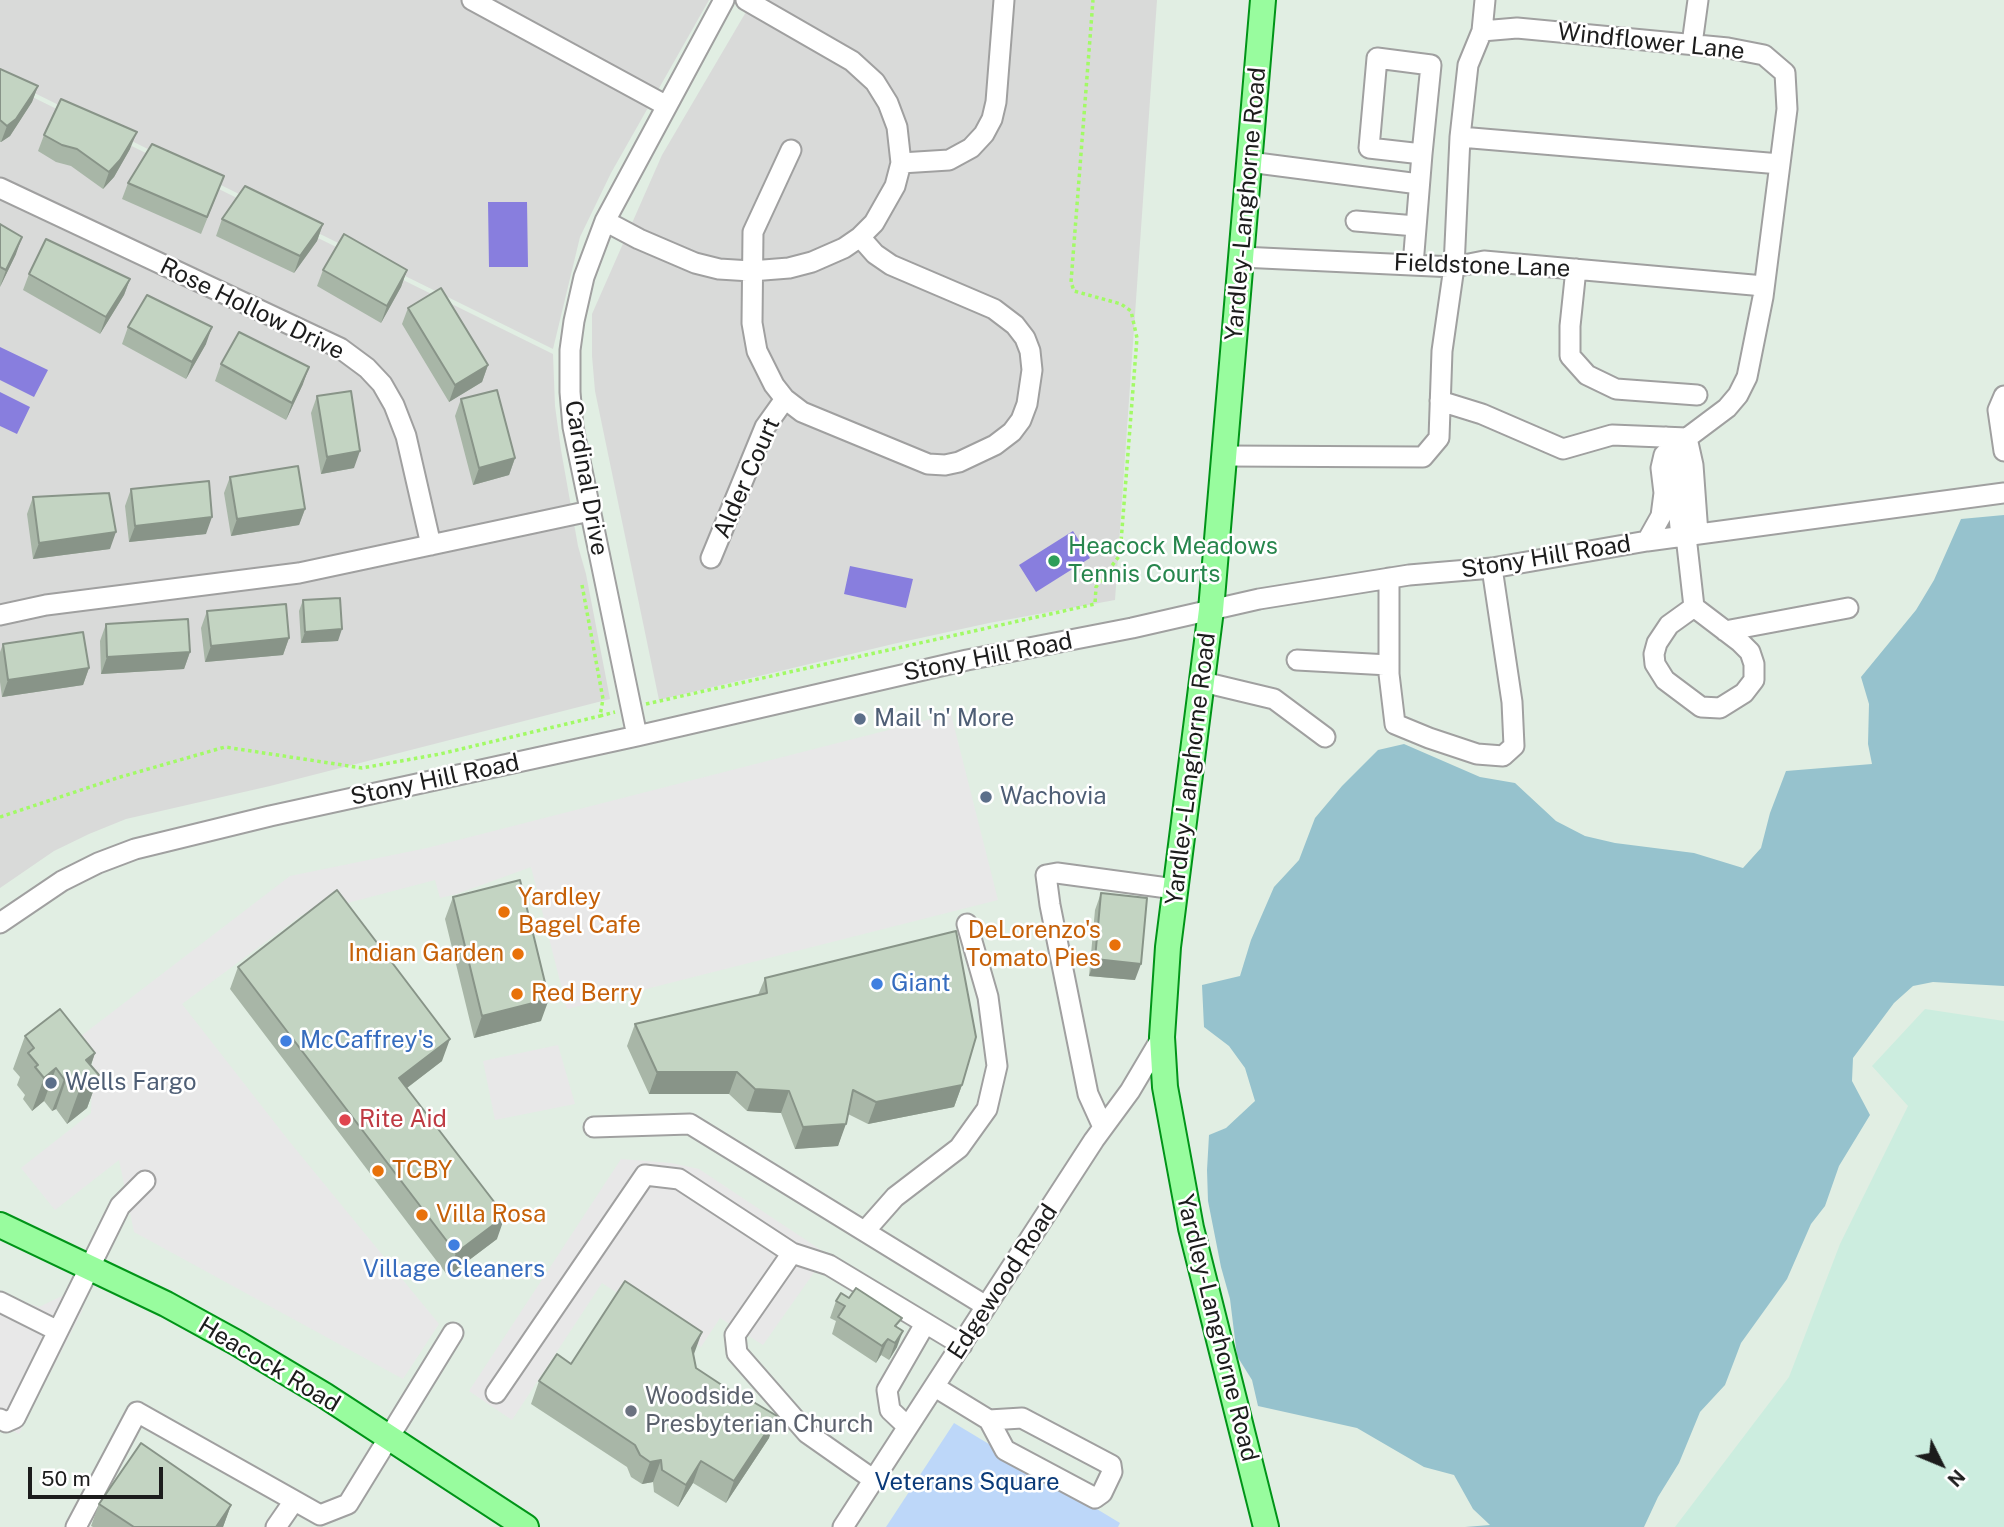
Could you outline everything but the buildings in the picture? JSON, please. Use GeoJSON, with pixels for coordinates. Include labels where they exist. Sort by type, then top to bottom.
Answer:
{"type":"FeatureCollection","features":[{"type":"Feature","properties":{"kind":"main road","name":"Yardley-Langhorne Road"},"geometry":{"type":"LineString","coordinates":[[1263,0],[1211,610],[1168,947],[1162,1037],[1167,1100],[1191,1228],[1266,1527]]}},
{"type":"Feature","properties":{"kind":"main road","name":"Heacock Road"},"geometry":{"type":"LineString","coordinates":[[0,1225],[166,1304],[237,1343],[324,1395],[526,1527]]}},
{"type":"Feature","properties":{"kind":"street"},"geometry":{"type":"LineString","coordinates":[[472,0],[667,106]]}},
{"type":"Feature","properties":{"kind":"street","name":"Cardinal Drive"},"geometry":{"type":"LineString","coordinates":[[637,736],[573,427],[570,350],[573,321],[584,276],[605,221],[724,0]]}},
{"type":"Feature","properties":{"kind":"street"},"geometry":{"type":"LineString","coordinates":[[605,221],[695,263],[719,270],[751,271],[789,268],[844,248],[874,223],[889,200],[901,163],[901,146],[888,103],[868,73],[821,41],[746,0]]}},
{"type":"Feature","properties":{"kind":"street"},"geometry":{"type":"LineString","coordinates":[[901,163],[949,160],[965,152],[984,134],[992,119],[996,102],[1004,0]]}},
{"type":"Feature","properties":{"kind":"street"},"geometry":{"type":"LineString","coordinates":[[1225,456],[1423,457],[1439,438],[1442,351],[1454,267],[1460,137],[1468,65],[1482,31],[1485,0]]}},
{"type":"Feature","properties":{"kind":"street"},"geometry":{"type":"LineString","coordinates":[[1692,44],[1698,0]]}},
{"type":"Feature","properties":{"kind":"street","name":"Windflower Lane"},"geometry":{"type":"LineString","coordinates":[[1482,31],[1517,28],[1728,48],[1764,55],[1785,73],[1787,109],[1764,286],[1747,377],[1738,395],[1727,408],[1675,441]]}},
{"type":"Feature","properties":{"kind":"street"},"geometry":{"type":"LineString","coordinates":[[1413,265],[1431,65],[1377,58],[1369,148],[1422,154]]}},
{"type":"Feature","properties":{"kind":"street"},"geometry":{"type":"LineString","coordinates":[[1460,137],[1780,164]]}},
{"type":"Feature","properties":{"kind":"street"},"geometry":{"type":"LineString","coordinates":[[791,150],[753,232],[752,323],[757,351],[774,385],[785,399],[802,412],[928,464],[945,465],[977,455],[1012,432],[1021,420],[1027,404],[1032,369],[1025,338],[1015,325],[994,309],[891,265],[875,254],[860,237]]}},
{"type":"Feature","properties":{"kind":"street"},"geometry":{"type":"LineString","coordinates":[[1249,162],[1419,184]]}},
{"type":"Feature","properties":{"kind":"street","name":"Rose Hollow Drive"},"geometry":{"type":"LineString","coordinates":[[0,188],[340,348],[367,368],[382,384],[406,436],[431,545]]}},
{"type":"Feature","properties":{"kind":"street"},"geometry":{"type":"LineString","coordinates":[[1356,221],[1416,226]]}},
{"type":"Feature","properties":{"kind":"street","name":"Fieldstone Lane"},"geometry":{"type":"LineString","coordinates":[[1241,257],[1454,267],[1484,261],[1764,286]]}},
{"type":"Feature","properties":{"kind":"street"},"geometry":{"type":"LineString","coordinates":[[1576,269],[1570,356],[1587,375],[1616,389],[1697,395]]}},
{"type":"Feature","properties":{"kind":"street"},"geometry":{"type":"LineString","coordinates":[[2004,396],[1998,410],[2004,451]]}},
{"type":"Feature","properties":{"kind":"street","name":"Alder Court"},"geometry":{"type":"LineString","coordinates":[[711,558],[765,427],[785,399]]}},
{"type":"Feature","properties":{"kind":"street"},"geometry":{"type":"LineString","coordinates":[[1440,401],[1482,414],[1563,449],[1612,435],[1675,441],[1693,465],[1688,536],[1694,607],[1750,652],[1754,664],[1754,680],[1744,693],[1720,708],[1701,707],[1665,680],[1659,672],[1654,654],[1657,643],[1670,625],[1694,607]]}},
{"type":"Feature","properties":{"kind":"street"},"geometry":{"type":"LineString","coordinates":[[1647,541],[1661,516],[1664,493],[1661,468],[1664,455],[1675,441]]}},
{"type":"Feature","properties":{"kind":"street","name":"Stony Hill Road"},"geometry":{"type":"LineString","coordinates":[[0,923],[62,881],[135,849],[270,816],[637,736],[871,681],[1132,628],[1259,599],[1389,578],[1492,568],[1647,541],[2004,494]]}},
{"type":"Feature","properties":{"kind":"street"},"geometry":{"type":"LineString","coordinates":[[0,615],[46,605],[299,573],[590,510]]}},
{"type":"Feature","properties":{"kind":"street"},"geometry":{"type":"LineString","coordinates":[[1389,578],[1389,666],[1395,723],[1477,754],[1503,756],[1514,746],[1512,702],[1492,568]]}},
{"type":"Feature","properties":{"kind":"street"},"geometry":{"type":"LineString","coordinates":[[1725,631],[1847,608]]}},
{"type":"Feature","properties":{"kind":"street"},"geometry":{"type":"LineString","coordinates":[[1297,660],[1389,666]]}},
{"type":"Feature","properties":{"kind":"street"},"geometry":{"type":"LineString","coordinates":[[1203,682],[1274,699],[1325,737]]}},
{"type":"Feature","properties":{"kind":"street"},"geometry":{"type":"LineString","coordinates":[[1102,1127],[1088,1094],[1049,905],[1046,875],[1057,873],[1175,889]]}},
{"type":"Feature","properties":{"kind":"street"},"geometry":{"type":"LineString","coordinates":[[865,1231],[894,1197],[960,1148],[987,1109],[997,1066],[988,997],[967,924]]}},
{"type":"Feature","properties":{"kind":"street","name":"Edgewood Road"},"geometry":{"type":"LineString","coordinates":[[843,1527],[1102,1127],[1130,1091],[1162,1037]]}},
{"type":"Feature","properties":{"kind":"street"},"geometry":{"type":"LineString","coordinates":[[594,1127],[690,1124],[986,1306]]}},
{"type":"Feature","properties":{"kind":"street"},"geometry":{"type":"LineString","coordinates":[[496,1393],[645,1175],[679,1179],[792,1254],[829,1265],[962,1345]]}},
{"type":"Feature","properties":{"kind":"street"},"geometry":{"type":"LineString","coordinates":[[0,1419],[6,1422],[15,1418],[120,1206],[145,1181]]}},
{"type":"Feature","properties":{"kind":"street"},"geometry":{"type":"LineString","coordinates":[[792,1254],[736,1335],[737,1353],[807,1433],[874,1480]]}},
{"type":"Feature","properties":{"kind":"street"},"geometry":{"type":"LineString","coordinates":[[0,1302],[58,1331]]}},
{"type":"Feature","properties":{"kind":"street"},"geometry":{"type":"LineString","coordinates":[[908,1427],[890,1410],[887,1390],[925,1324]]}},
{"type":"Feature","properties":{"kind":"street"},"geometry":{"type":"LineString","coordinates":[[76,1527],[137,1412],[320,1515],[348,1504],[453,1333]]}},
{"type":"Feature","properties":{"kind":"street"},"geometry":{"type":"LineString","coordinates":[[935,1387],[989,1420],[1005,1450],[1094,1498],[1102,1493],[1112,1472],[1111,1465],[1022,1418],[989,1420]]}},
{"type":"Feature","properties":{"kind":"street"},"geometry":{"type":"LineString","coordinates":[[276,1527],[294,1501]]}},
{"type":"Feature","properties":{"kind":"path"},"geometry":{"type":"LineString","coordinates":[[0,817],[117,778],[225,747],[362,768],[440,754],[600,716]]}},
{"type":"Feature","properties":{"kind":"shaded area"},"geometry":{"type":"Polygon","coordinates":[[[0,0],[709,0],[611,173],[580,237],[553,349],[0,76],[0,0]]]}},
{"type":"Feature","properties":{"kind":"shaded area"},"geometry":{"type":"Polygon","coordinates":[[[753,0],[1157,0],[1115,600],[893,644],[659,700],[595,391],[592,314],[662,155],[753,0]]]}},
{"type":"Feature","properties":{"kind":"shaded area"},"geometry":{"type":"Polygon","coordinates":[[[0,81],[553,354],[555,406],[561,450],[610,699],[270,786],[126,819],[54,851],[0,888],[0,81]]]}},
{"type":"Feature","properties":{"kind":"shaded area"},"geometry":{"type":"Polygon","coordinates":[[[488,202],[527,202],[528,267],[489,267],[488,202]]]}},
{"type":"Feature","properties":{"kind":"shaded area"},"geometry":{"type":"Polygon","coordinates":[[[0,347],[48,370],[34,397],[0,380],[0,347]]]}},
{"type":"Feature","properties":{"kind":"shaded area"},"geometry":{"type":"Polygon","coordinates":[[[0,392],[30,407],[17,434],[0,426],[0,392]]]}},
{"type":"Feature","properties":{"kind":"shaded area"},"geometry":{"type":"Polygon","coordinates":[[[2004,515],[2004,986],[1933,982],[1913,986],[1894,1003],[1853,1058],[1852,1081],[1870,1115],[1839,1166],[1825,1206],[1811,1224],[1787,1279],[1741,1343],[1725,1385],[1700,1412],[1679,1463],[1658,1497],[1644,1527],[1465,1527],[1490,1525],[1473,1509],[1454,1475],[1424,1467],[1357,1428],[1258,1406],[1252,1380],[1237,1356],[1230,1299],[1208,1201],[1207,1170],[1209,1135],[1226,1128],[1255,1101],[1245,1068],[1229,1046],[1204,1027],[1202,985],[1240,976],[1251,940],[1274,887],[1299,860],[1315,818],[1378,750],[1404,744],[1480,777],[1515,783],[1556,821],[1585,836],[1615,843],[1694,853],[1743,868],[1761,848],[1770,813],[1786,771],[1872,764],[1868,744],[1869,704],[1861,677],[1916,610],[1934,580],[1961,519],[2004,515]]]}},
{"type":"Feature","properties":{"kind":"shaded area","name":"Heacock Meadows Tennis Courts"},"geometry":{"type":"Polygon","coordinates":[[[1073,531],[1090,558],[1036,592],[1019,565],[1073,531]]]}},
{"type":"Feature","properties":{"kind":"shaded area"},"geometry":{"type":"Polygon","coordinates":[[[850,566],[913,579],[906,608],[844,594],[850,566]]]}},
{"type":"Feature","properties":{"kind":"shaded area"},"geometry":{"type":"Polygon","coordinates":[[[951,714],[998,900],[567,1009],[531,867],[440,898],[435,880],[302,915],[182,1004],[289,1141],[439,1324],[403,1379],[134,1232],[119,1160],[55,1210],[21,1168],[91,1113],[93,1049],[81,1036],[290,876],[427,848],[951,714]]]}},
{"type":"Feature","properties":{"kind":"shaded area"},"geometry":{"type":"Polygon","coordinates":[[[558,1045],[575,1104],[495,1120],[483,1061],[558,1045]]]}},
{"type":"Feature","properties":{"kind":"shaded area"},"geometry":{"type":"Polygon","coordinates":[[[621,1159],[671,1163],[699,1169],[827,1254],[763,1345],[720,1318],[701,1347],[602,1283],[512,1420],[469,1391],[621,1159]]]}},
{"type":"Feature","properties":{"kind":"shaded area"},"geometry":{"type":"Polygon","coordinates":[[[0,1294],[39,1307],[62,1296],[83,1309],[19,1434],[0,1425],[0,1294]]]}},
{"type":"Feature","properties":{"kind":"green space"},"geometry":{"type":"Polygon","coordinates":[[[1925,1009],[2004,1021],[2004,1527],[1675,1527],[1789,1377],[1840,1244],[1908,1106],[1872,1066],[1925,1009]]]}},
{"type":"Feature","properties":{"kind":"green space","name":"Veterans Square"},"geometry":{"type":"Polygon","coordinates":[[[954,1423],[1120,1523],[1118,1527],[886,1527],[954,1423]]]}},
{"type":"Feature","properties":{"kind":"place","name":"Heacock Meadows Tennis Courts"},"geometry":{"type":"Point","coordinates":[1054,561]}},
{"type":"Feature","properties":{"kind":"place","name":"Mail 'n' More"},"geometry":{"type":"Point","coordinates":[860,719]}},
{"type":"Feature","properties":{"kind":"place","name":"Wachovia"},"geometry":{"type":"Point","coordinates":[986,797]}},
{"type":"Feature","properties":{"kind":"place","name":"Yardley Bagel Cafe"},"geometry":{"type":"Point","coordinates":[504,912]}},
{"type":"Feature","properties":{"kind":"place","name":"DeLorenzo's Tomato Pies"},"geometry":{"type":"Point","coordinates":[1115,945]}},
{"type":"Feature","properties":{"kind":"place","name":"Indian Garden"},"geometry":{"type":"Point","coordinates":[518,954]}},
{"type":"Feature","properties":{"kind":"place","name":"Giant"},"geometry":{"type":"Point","coordinates":[877,984]}},
{"type":"Feature","properties":{"kind":"place","name":"Red Berry"},"geometry":{"type":"Point","coordinates":[517,994]}},
{"type":"Feature","properties":{"kind":"place","name":"McCaffrey's"},"geometry":{"type":"Point","coordinates":[286,1041]}},
{"type":"Feature","properties":{"kind":"place","name":"Wells Fargo"},"geometry":{"type":"Point","coordinates":[51,1083]}},
{"type":"Feature","properties":{"kind":"place","name":"Rite Aid"},"geometry":{"type":"Point","coordinates":[345,1120]}},
{"type":"Feature","properties":{"kind":"place","name":"TCBY"},"geometry":{"type":"Point","coordinates":[378,1171]}},
{"type":"Feature","properties":{"kind":"place","name":"Villa Rosa"},"geometry":{"type":"Point","coordinates":[422,1215]}},
{"type":"Feature","properties":{"kind":"place","name":"Village Cleaners"},"geometry":{"type":"Point","coordinates":[454,1245]}},
{"type":"Feature","properties":{"kind":"place","name":"Woodside Presbyterian Church"},"geometry":{"type":"Point","coordinates":[631,1411]}}]}
